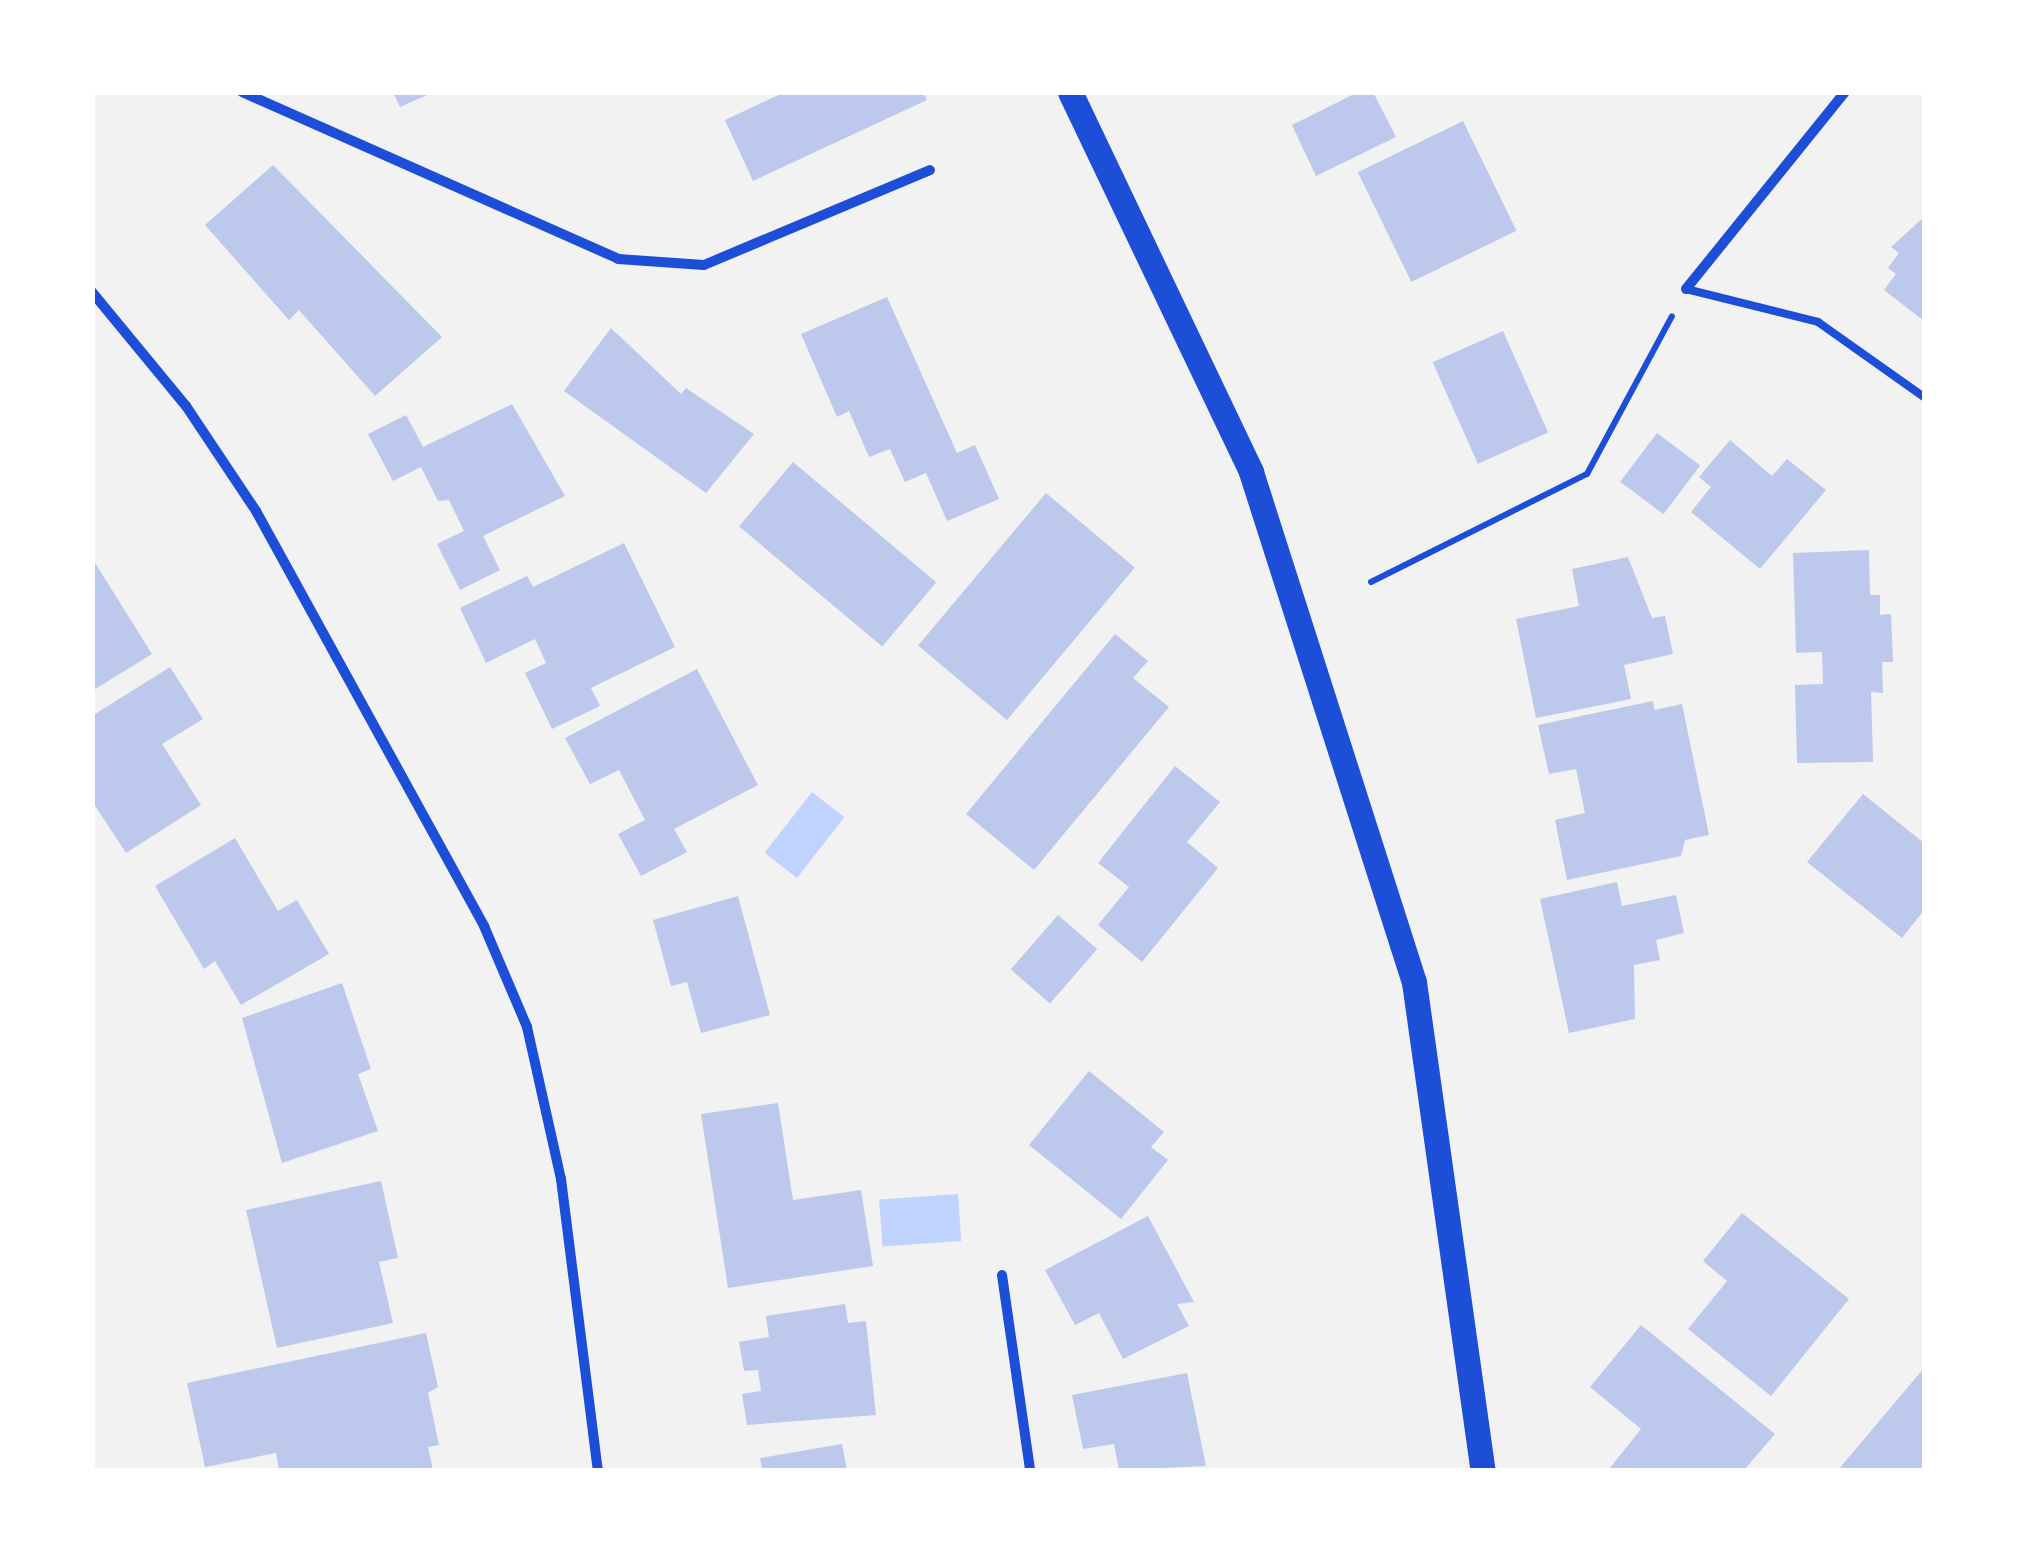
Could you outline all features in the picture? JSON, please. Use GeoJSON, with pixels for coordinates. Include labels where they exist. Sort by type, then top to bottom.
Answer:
{"type":"FeatureCollection","features":[{"type":"Feature","properties":{"kind":"main road"},"geometry":{"type":"LineString","coordinates":[[1070,92],[1258,490],[1414,982],[1483,1470]]}},
{"type":"Feature","properties":{"kind":"street"},"geometry":{"type":"LineString","coordinates":[[242,92],[618,259],[704,265],[930,170]]}},
{"type":"Feature","properties":{"kind":"street"},"geometry":{"type":"LineString","coordinates":[[1686,289],[1845,92]]}},
{"type":"Feature","properties":{"kind":"street"},"geometry":{"type":"LineString","coordinates":[[92,292],[186,406],[256,511],[484,926],[528,1027],[561,1179],[598,1470]]}},
{"type":"Feature","properties":{"kind":"street"},"geometry":{"type":"LineString","coordinates":[[1002,1274],[1030,1470]]}},
{"type":"Feature","properties":{"kind":"lane"},"geometry":{"type":"LineString","coordinates":[[1686,289],[1818,322],[1924,397]]}},
{"type":"Feature","properties":{"kind":"path"},"geometry":{"type":"LineString","coordinates":[[1371,582],[1587,474],[1686,289]]}},
{"type":"Feature","properties":{"kind":"water"},"geometry":{"type":"Polygon","coordinates":[[[812,792],[844,817],[797,878],[765,853],[812,792]]]}},
{"type":"Feature","properties":{"kind":"water"},"geometry":{"type":"Polygon","coordinates":[[[958,1194],[961,1241],[882,1246],[879,1200],[958,1194]]]}},
{"type":"Feature","properties":{"kind":"building"},"geometry":{"type":"Polygon","coordinates":[[[393,92],[434,92],[400,107],[393,92]]]}},
{"type":"Feature","properties":{"kind":"building"},"geometry":{"type":"Polygon","coordinates":[[[785,92],[923,92],[927,100],[753,181],[725,120],[785,92]]]}},
{"type":"Feature","properties":{"kind":"building"},"geometry":{"type":"Polygon","coordinates":[[[1358,92],[1373,92],[1396,137],[1316,176],[1292,125],[1358,92]]]}},
{"type":"Feature","properties":{"kind":"building"},"geometry":{"type":"Polygon","coordinates":[[[1463,121],[1516,231],[1411,282],[1358,172],[1463,121]]]}},
{"type":"Feature","properties":{"kind":"building"},"geometry":{"type":"Polygon","coordinates":[[[273,165],[442,337],[375,396],[299,310],[289,320],[205,225],[273,165]]]}},
{"type":"Feature","properties":{"kind":"building"},"geometry":{"type":"Polygon","coordinates":[[[1924,217],[1924,321],[1884,290],[1896,274],[1888,268],[1899,253],[1891,247],[1924,217]]]}},
{"type":"Feature","properties":{"kind":"building"},"geometry":{"type":"Polygon","coordinates":[[[887,297],[957,453],[975,445],[999,499],[947,521],[926,473],[905,482],[890,449],[869,457],[849,411],[837,417],[801,334],[887,297]]]}},
{"type":"Feature","properties":{"kind":"building"},"geometry":{"type":"Polygon","coordinates":[[[611,328],[681,394],[686,388],[754,434],[706,493],[564,391],[611,328]]]}},
{"type":"Feature","properties":{"kind":"building"},"geometry":{"type":"Polygon","coordinates":[[[1503,331],[1548,432],[1478,464],[1433,362],[1503,331]]]}},
{"type":"Feature","properties":{"kind":"building"},"geometry":{"type":"Polygon","coordinates":[[[512,404],[565,496],[483,536],[500,570],[460,590],[437,544],[464,531],[449,500],[438,501],[421,467],[393,481],[368,434],[406,415],[423,447],[512,404]]]}},
{"type":"Feature","properties":{"kind":"building"},"geometry":{"type":"Polygon","coordinates":[[[1657,433],[1700,465],[1663,514],[1620,482],[1657,433]]]}},
{"type":"Feature","properties":{"kind":"building"},"geometry":{"type":"Polygon","coordinates":[[[1730,440],[1772,476],[1787,459],[1826,490],[1760,569],[1691,512],[1711,487],[1699,477],[1730,440]]]}},
{"type":"Feature","properties":{"kind":"building"},"geometry":{"type":"Polygon","coordinates":[[[793,462],[936,582],[882,647],[739,526],[793,462]]]}},
{"type":"Feature","properties":{"kind":"building"},"geometry":{"type":"Polygon","coordinates":[[[1046,493],[1135,568],[1007,720],[918,645],[1046,493]]]}},
{"type":"Feature","properties":{"kind":"building"},"geometry":{"type":"Polygon","coordinates":[[[624,543],[675,647],[591,688],[600,706],[552,729],[525,673],[546,663],[535,639],[486,663],[460,608],[527,576],[533,587],[624,543]]]}},
{"type":"Feature","properties":{"kind":"building"},"geometry":{"type":"Polygon","coordinates":[[[1869,550],[1870,595],[1880,595],[1880,615],[1891,614],[1893,662],[1882,662],[1883,693],[1871,692],[1873,762],[1797,763],[1795,685],[1823,684],[1822,652],[1796,653],[1793,553],[1869,550]]]}},
{"type":"Feature","properties":{"kind":"building"},"geometry":{"type":"Polygon","coordinates":[[[1628,557],[1652,618],[1665,616],[1673,654],[1624,665],[1631,699],[1536,718],[1516,619],[1579,606],[1572,569],[1628,557]]]}},
{"type":"Feature","properties":{"kind":"building"},"geometry":{"type":"Polygon","coordinates":[[[92,558],[152,654],[92,691],[92,558]]]}},
{"type":"Feature","properties":{"kind":"building"},"geometry":{"type":"Polygon","coordinates":[[[1115,634],[1148,661],[1133,678],[1169,707],[1034,870],[966,814],[1115,634]]]}},
{"type":"Feature","properties":{"kind":"building"},"geometry":{"type":"Polygon","coordinates":[[[170,667],[203,719],[162,744],[201,805],[126,853],[92,801],[92,716],[170,667]]]}},
{"type":"Feature","properties":{"kind":"building"},"geometry":{"type":"Polygon","coordinates":[[[697,669],[758,785],[674,829],[687,852],[641,876],[618,834],[645,820],[619,770],[590,784],[565,738],[697,669]]]}},
{"type":"Feature","properties":{"kind":"building"},"geometry":{"type":"Polygon","coordinates":[[[1653,701],[1654,710],[1682,704],[1709,835],[1685,840],[1681,856],[1567,880],[1555,820],[1585,813],[1576,769],[1549,774],[1538,725],[1653,701]]]}},
{"type":"Feature","properties":{"kind":"building"},"geometry":{"type":"Polygon","coordinates":[[[1175,766],[1220,802],[1187,842],[1218,868],[1142,962],[1098,925],[1129,887],[1098,863],[1175,766]]]}},
{"type":"Feature","properties":{"kind":"building"},"geometry":{"type":"Polygon","coordinates":[[[1863,794],[1924,843],[1924,910],[1902,938],[1807,862],[1863,794]]]}},
{"type":"Feature","properties":{"kind":"building"},"geometry":{"type":"Polygon","coordinates":[[[235,838],[278,911],[297,900],[329,954],[241,1005],[215,961],[204,969],[155,886],[235,838]]]}},
{"type":"Feature","properties":{"kind":"building"},"geometry":{"type":"Polygon","coordinates":[[[1617,882],[1622,906],[1676,895],[1684,933],[1656,940],[1660,960],[1634,965],[1635,1019],[1569,1033],[1540,899],[1617,882]]]}},
{"type":"Feature","properties":{"kind":"building"},"geometry":{"type":"Polygon","coordinates":[[[738,896],[770,1015],[701,1033],[687,982],[671,986],[653,920],[738,896]]]}},
{"type":"Feature","properties":{"kind":"building"},"geometry":{"type":"Polygon","coordinates":[[[1058,915],[1097,949],[1050,1003],[1011,969],[1058,915]]]}},
{"type":"Feature","properties":{"kind":"building"},"geometry":{"type":"Polygon","coordinates":[[[342,983],[371,1069],[358,1074],[378,1131],[282,1163],[242,1018],[342,983]]]}},
{"type":"Feature","properties":{"kind":"building"},"geometry":{"type":"Polygon","coordinates":[[[1089,1071],[1164,1132],[1151,1147],[1168,1160],[1121,1219],[1029,1145],[1089,1071]]]}},
{"type":"Feature","properties":{"kind":"building"},"geometry":{"type":"Polygon","coordinates":[[[778,1103],[793,1200],[861,1190],[873,1266],[728,1288],[701,1114],[778,1103]]]}},
{"type":"Feature","properties":{"kind":"building"},"geometry":{"type":"Polygon","coordinates":[[[381,1181],[398,1258],[379,1262],[393,1323],[277,1348],[246,1210],[381,1181]]]}},
{"type":"Feature","properties":{"kind":"building"},"geometry":{"type":"Polygon","coordinates":[[[1742,1213],[1849,1299],[1771,1396],[1688,1329],[1727,1281],[1703,1261],[1742,1213]]]}},
{"type":"Feature","properties":{"kind":"building"},"geometry":{"type":"Polygon","coordinates":[[[1148,1216],[1194,1302],[1177,1304],[1189,1326],[1123,1359],[1099,1313],[1075,1325],[1045,1270],[1148,1216]]]}},
{"type":"Feature","properties":{"kind":"building"},"geometry":{"type":"Polygon","coordinates":[[[845,1304],[848,1323],[866,1321],[876,1415],[747,1425],[742,1394],[761,1391],[758,1370],[744,1371],[739,1342],[769,1337],[766,1316],[845,1304]]]}},
{"type":"Feature","properties":{"kind":"building"},"geometry":{"type":"Polygon","coordinates":[[[1641,1325],[1775,1434],[1744,1470],[1609,1469],[1641,1429],[1590,1387],[1641,1325]]]}},
{"type":"Feature","properties":{"kind":"building"},"geometry":{"type":"Polygon","coordinates":[[[426,1333],[438,1387],[428,1393],[439,1445],[428,1447],[433,1470],[279,1470],[276,1453],[205,1467],[187,1383],[426,1333]]]}},
{"type":"Feature","properties":{"kind":"building"},"geometry":{"type":"Polygon","coordinates":[[[1924,1368],[1924,1470],[1838,1470],[1924,1368]]]}},
{"type":"Feature","properties":{"kind":"building"},"geometry":{"type":"Polygon","coordinates":[[[1187,1373],[1206,1466],[1119,1470],[1114,1444],[1083,1449],[1072,1395],[1187,1373]]]}},
{"type":"Feature","properties":{"kind":"building"},"geometry":{"type":"Polygon","coordinates":[[[842,1444],[847,1470],[762,1470],[760,1458],[842,1444]]]}}]}
